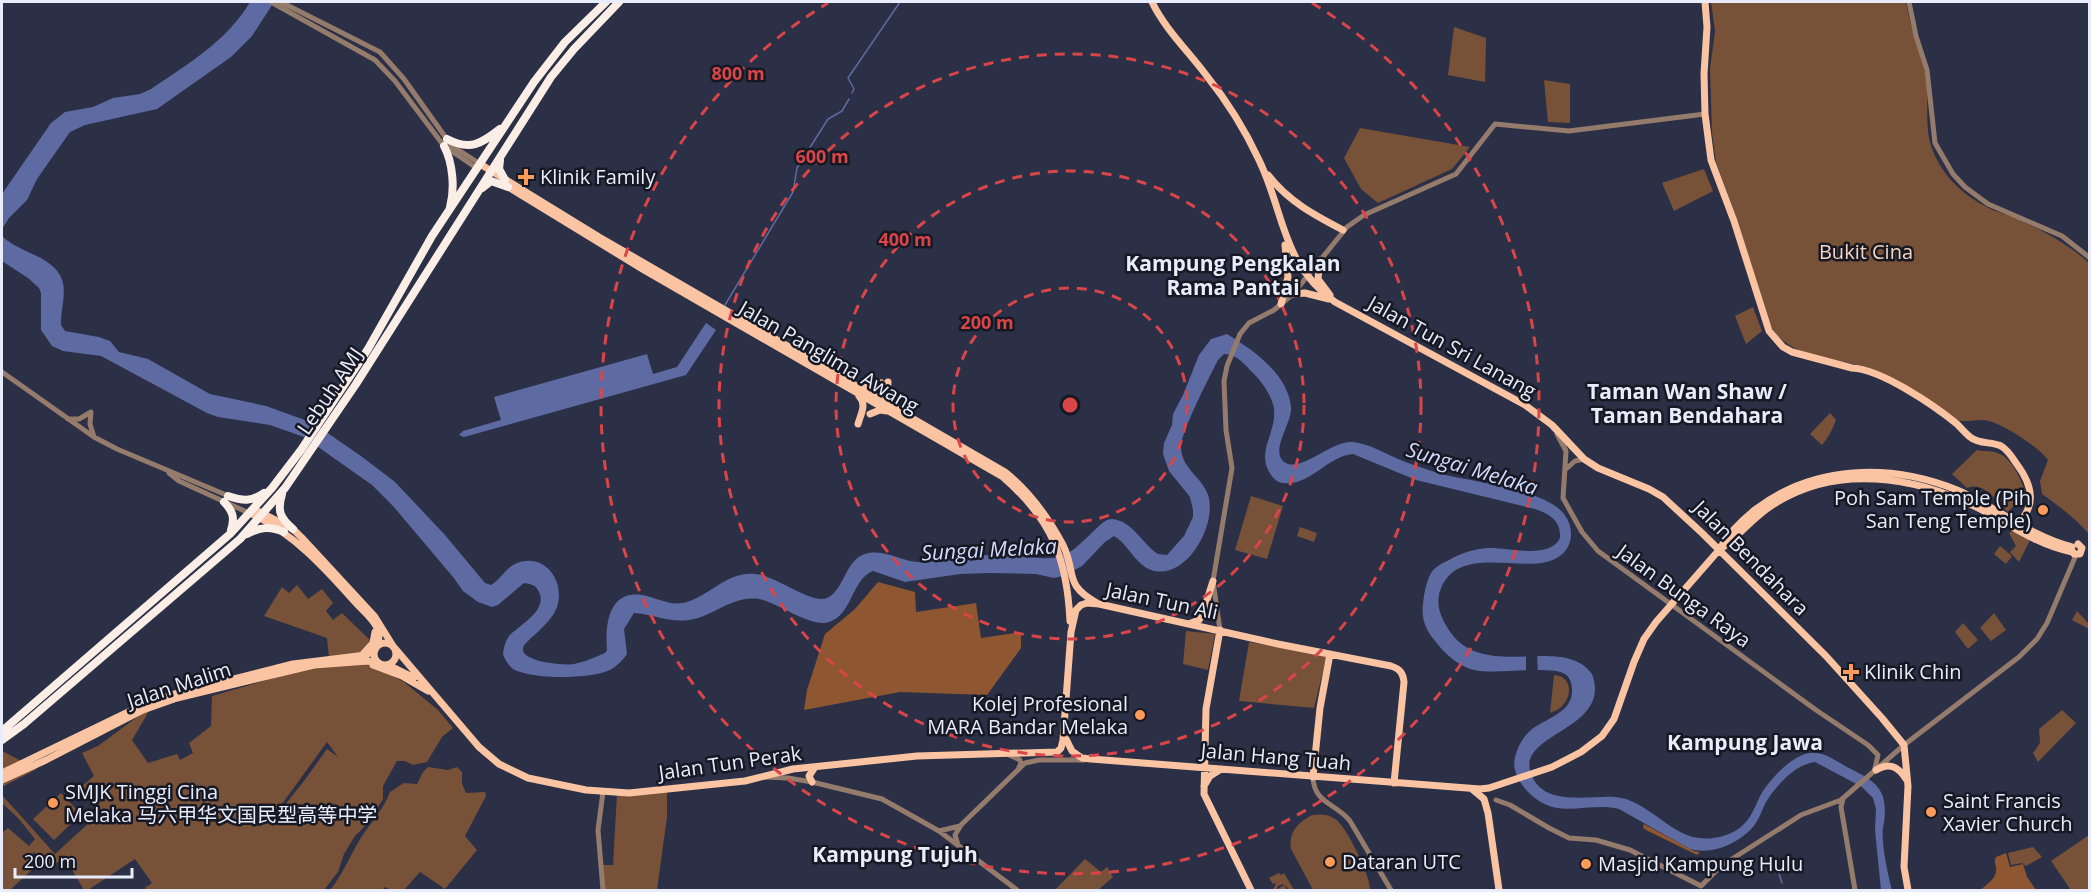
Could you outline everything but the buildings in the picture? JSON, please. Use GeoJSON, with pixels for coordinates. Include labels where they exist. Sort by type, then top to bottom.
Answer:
{"type":"FeatureCollection","features":[{"type":"Feature","properties":{"kind":"highway","name":"Lebuh AMJ"},"geometry":{"type":"LineString","coordinates":[[330,415],[448,213],[546,64],[606,2]]}},
{"type":"Feature","properties":{"kind":"highway","name":"Lebuh AMJ"},"geometry":{"type":"LineString","coordinates":[[2,740],[24,724],[240,539],[285,488],[303,454],[475,196],[551,77],[619,2]]}},
{"type":"Feature","properties":{"kind":"highway"},"geometry":{"type":"LineString","coordinates":[[448,213],[452,195],[445,142],[462,146],[475,145],[507,123]]}},
{"type":"Feature","properties":{"kind":"highway"},"geometry":{"type":"LineString","coordinates":[[501,153],[499,168],[507,184]]}},
{"type":"Feature","properties":{"kind":"highway"},"geometry":{"type":"LineString","coordinates":[[475,196],[489,182],[507,184]]}},
{"type":"Feature","properties":{"kind":"highway","name":"Lebuh AMJ"},"geometry":{"type":"LineString","coordinates":[[2,730],[230,534],[303,454]]}},
{"type":"Feature","properties":{"kind":"highway"},"geometry":{"type":"LineString","coordinates":[[230,534],[234,518],[226,499],[252,500],[272,488]]}},
{"type":"Feature","properties":{"kind":"highway"},"geometry":{"type":"LineString","coordinates":[[285,488],[279,512],[288,531]]}},
{"type":"Feature","properties":{"kind":"highway"},"geometry":{"type":"LineString","coordinates":[[240,539],[262,528],[288,531]]}},
{"type":"Feature","properties":{"kind":"main road"},"geometry":{"type":"LineString","coordinates":[[1152,2],[1171,31],[1223,97],[1273,181],[1288,198],[1343,230]]}},
{"type":"Feature","properties":{"kind":"main road"},"geometry":{"type":"LineString","coordinates":[[1705,2],[1707,17],[1704,74],[1705,114],[1713,168],[1734,221],[1769,331],[1792,352],[1862,368],[1881,376],[1932,407],[1974,440],[2001,447],[2008,452],[2029,487],[2031,500],[2026,513],[2016,526]]}},
{"type":"Feature","properties":{"kind":"main road"},"geometry":{"type":"LineString","coordinates":[[1262,165],[1282,229],[1288,277],[1281,304]]}},
{"type":"Feature","properties":{"kind":"main road","name":"Jalan Panglima Awang"},"geometry":{"type":"LineString","coordinates":[[479,167],[893,409],[1003,477],[1034,509],[1062,550],[1070,580],[1071,632]]}},
{"type":"Feature","properties":{"kind":"main road","name":"Jalan Tun Sri Lanang"},"geometry":{"type":"LineString","coordinates":[[1282,229],[1307,277],[1333,301],[1525,405],[1552,425]]}},
{"type":"Feature","properties":{"kind":"main road"},"geometry":{"type":"LineString","coordinates":[[1320,260],[1318,279],[1333,301]]}},
{"type":"Feature","properties":{"kind":"main road"},"geometry":{"type":"LineString","coordinates":[[1293,294],[1305,293],[1333,301]]}},
{"type":"Feature","properties":{"kind":"main road"},"geometry":{"type":"LineString","coordinates":[[858,424],[863,402],[856,389],[871,388],[885,383],[893,409],[870,414]]}},
{"type":"Feature","properties":{"kind":"main road","name":"Jalan Bendahara"},"geometry":{"type":"LineString","coordinates":[[1552,425],[1584,459],[1598,468],[1663,496],[1849,680],[1904,745]]}},
{"type":"Feature","properties":{"kind":"main road","name":"Jalan Hang Tuah"},"geometry":{"type":"LineString","coordinates":[[1091,759],[1485,789],[1542,771],[1581,752],[1602,736],[1609,728],[1619,708],[1644,639],[1719,550],[1730,543],[1752,520],[1786,497],[1818,485],[1857,478],[1891,480],[1931,488],[1957,497],[2016,526]]}},
{"type":"Feature","properties":{"kind":"main road","name":"Jalan Tun Perak"},"geometry":{"type":"LineString","coordinates":[[252,511],[288,531],[330,567],[375,617],[393,646],[478,747],[508,770],[537,780],[603,792],[629,793],[722,784],[764,777],[777,772],[917,756],[1057,752],[1061,748],[1063,733]]}},
{"type":"Feature","properties":{"kind":"main road"},"geometry":{"type":"LineString","coordinates":[[2026,513],[2027,529]]}},
{"type":"Feature","properties":{"kind":"main road"},"geometry":{"type":"LineString","coordinates":[[2016,526],[2076,550]]}},
{"type":"Feature","properties":{"kind":"main road"},"geometry":{"type":"LineString","coordinates":[[2016,526],[2044,544],[2076,550],[2090,544]]}},
{"type":"Feature","properties":{"kind":"main road","name":"Jalan Tun Perak"},"geometry":{"type":"LineString","coordinates":[[288,531],[371,619]]}},
{"type":"Feature","properties":{"kind":"main road","name":"Jalan Panglima Awang"},"geometry":{"type":"LineString","coordinates":[[1070,580],[1080,592],[1099,604]]}},
{"type":"Feature","properties":{"kind":"main road"},"geometry":{"type":"LineString","coordinates":[[1191,623],[1202,616],[1213,581]]}},
{"type":"Feature","properties":{"kind":"main road","name":"Jalan Tun Ali"},"geometry":{"type":"LineString","coordinates":[[1063,733],[1071,632],[1078,607],[1083,604],[1099,604],[1391,666],[1401,672],[1404,682],[1395,783]]}},
{"type":"Feature","properties":{"kind":"main road"},"geometry":{"type":"LineString","coordinates":[[371,619],[379,632],[379,639],[376,649],[375,658],[378,663],[388,665],[395,658],[396,652],[393,646],[384,644],[376,649]]}},
{"type":"Feature","properties":{"kind":"main road"},"geometry":{"type":"LineString","coordinates":[[371,619],[375,631],[373,643],[358,659],[396,673],[436,697]]}},
{"type":"Feature","properties":{"kind":"main road"},"geometry":{"type":"LineString","coordinates":[[1220,630],[1207,703],[1203,788],[1206,803],[1251,891]]}},
{"type":"Feature","properties":{"kind":"main road","name":"Jalan Malim"},"geometry":{"type":"LineString","coordinates":[[2,780],[152,706],[294,669],[358,659],[376,649]]}},
{"type":"Feature","properties":{"kind":"main road"},"geometry":{"type":"LineString","coordinates":[[1313,777],[1320,708],[1330,654]]}},
{"type":"Feature","properties":{"kind":"main road","name":"Jalan Malim"},"geometry":{"type":"LineString","coordinates":[[2,773],[147,703],[163,698],[293,664],[358,659],[378,663]]}},
{"type":"Feature","properties":{"kind":"main road","name":"Jalan Tun Perak"},"geometry":{"type":"LineString","coordinates":[[388,665],[426,686]]}},
{"type":"Feature","properties":{"kind":"main road"},"geometry":{"type":"LineString","coordinates":[[1063,733],[1071,751],[1082,758],[1091,759]]}},
{"type":"Feature","properties":{"kind":"main road"},"geometry":{"type":"LineString","coordinates":[[1904,745],[1908,784],[1904,867],[1908,891]]}},
{"type":"Feature","properties":{"kind":"main road"},"geometry":{"type":"LineString","coordinates":[[1872,773],[1886,765],[1894,766],[1903,774],[1908,784]]}},
{"type":"Feature","properties":{"kind":"main road"},"geometry":{"type":"LineString","coordinates":[[812,782],[810,773],[815,767]]}},
{"type":"Feature","properties":{"kind":"main road"},"geometry":{"type":"LineString","coordinates":[[1203,788],[1210,776],[1221,770]]}},
{"type":"Feature","properties":{"kind":"main road"},"geometry":{"type":"LineString","coordinates":[[1471,788],[1484,799],[1488,813],[1499,891]]}},
{"type":"Feature","properties":{"kind":"street"},"geometry":{"type":"LineString","coordinates":[[271,2],[282,5],[380,52],[404,79],[445,142]]}},
{"type":"Feature","properties":{"kind":"street"},"geometry":{"type":"LineString","coordinates":[[1909,2],[1916,36],[1927,70],[1935,143],[1953,174],[1965,187],[1988,204],[2062,236],[2090,258]]}},
{"type":"Feature","properties":{"kind":"street"},"geometry":{"type":"LineString","coordinates":[[282,5],[375,60],[445,142],[479,167]]}},
{"type":"Feature","properties":{"kind":"street"},"geometry":{"type":"LineString","coordinates":[[404,79],[404,74],[410,74]]}},
{"type":"Feature","properties":{"kind":"street"},"geometry":{"type":"LineString","coordinates":[[1220,630],[1213,581],[1232,475],[1224,404],[1225,373],[1238,337],[1249,323],[1293,294],[1343,230],[1364,215],[1455,174],[1495,124],[1569,131],[1705,114]]}},
{"type":"Feature","properties":{"kind":"street"},"geometry":{"type":"LineString","coordinates":[[2,372],[94,437],[165,470],[179,480],[252,511]]}},
{"type":"Feature","properties":{"kind":"street"},"geometry":{"type":"LineString","coordinates":[[64,417],[79,419],[91,412],[90,424],[94,437]]}},
{"type":"Feature","properties":{"kind":"street","name":"Jalan Bunga Raya"},"geometry":{"type":"LineString","coordinates":[[1540,416],[1565,447],[1566,469],[1563,498],[1587,540],[1671,606],[1831,721],[1874,749],[1878,755],[1877,765],[1872,773]]}},
{"type":"Feature","properties":{"kind":"street"},"geometry":{"type":"LineString","coordinates":[[1566,469],[1575,461],[1584,459]]}},
{"type":"Feature","properties":{"kind":"street"},"geometry":{"type":"LineString","coordinates":[[1855,891],[1839,805],[1844,797],[1904,745],[2019,657],[2037,639],[2052,614],[2076,550]]}},
{"type":"Feature","properties":{"kind":"street"},"geometry":{"type":"LineString","coordinates":[[1874,749],[1885,756],[1893,754]]}},
{"type":"Feature","properties":{"kind":"street"},"geometry":{"type":"LineString","coordinates":[[1007,754],[1021,762],[1017,770]]}},
{"type":"Feature","properties":{"kind":"street"},"geometry":{"type":"LineString","coordinates":[[961,849],[955,835],[961,825],[1025,764],[1039,760],[1091,759]]}},
{"type":"Feature","properties":{"kind":"street"},"geometry":{"type":"LineString","coordinates":[[764,777],[812,782],[882,799],[939,831],[1017,891]]}},
{"type":"Feature","properties":{"kind":"street"},"geometry":{"type":"LineString","coordinates":[[1313,777],[1318,795],[1350,821],[1391,891]]}},
{"type":"Feature","properties":{"kind":"street"},"geometry":{"type":"LineString","coordinates":[[1498,785],[1493,794],[1496,800],[1510,805],[1569,838],[1596,840],[1630,850],[1701,886],[1721,866],[1802,815],[1839,805]]}},
{"type":"Feature","properties":{"kind":"street"},"geometry":{"type":"LineString","coordinates":[[603,792],[598,830],[603,891]]}},
{"type":"Feature","properties":{"kind":"street"},"geometry":{"type":"LineString","coordinates":[[1488,813],[1496,800]]}},
{"type":"Feature","properties":{"kind":"street"},"geometry":{"type":"LineString","coordinates":[[939,831],[961,825]]}},
{"type":"Feature","properties":{"kind":"green space","name":"Bukit Cina"},"geometry":{"type":"Polygon","coordinates":[[[1711,2],[1906,2],[1925,73],[1930,144],[1940,166],[1956,185],[1975,200],[2052,236],[2089,263],[2089,534],[2067,512],[2042,494],[2040,481],[2048,460],[2018,435],[1989,421],[1954,419],[1883,374],[1853,364],[1822,358],[1793,347],[1780,338],[1770,326],[1737,219],[1716,162],[1712,133],[1710,69],[1715,31],[1711,2]]]}},
{"type":"Feature","properties":{"kind":"green space"},"geometry":{"type":"Polygon","coordinates":[[[1454,27],[1486,38],[1485,82],[1448,75],[1454,27]]]}},
{"type":"Feature","properties":{"kind":"green space"},"geometry":{"type":"Polygon","coordinates":[[[1544,80],[1570,84],[1570,123],[1548,122],[1544,80]]]}},
{"type":"Feature","properties":{"kind":"green space"},"geometry":{"type":"Polygon","coordinates":[[[1360,128],[1470,147],[1452,169],[1378,203],[1361,189],[1344,158],[1360,128]]]}},
{"type":"Feature","properties":{"kind":"green space"},"geometry":{"type":"Polygon","coordinates":[[[1704,169],[1713,191],[1674,211],[1662,183],[1704,169]]]}},
{"type":"Feature","properties":{"kind":"green space"},"geometry":{"type":"Polygon","coordinates":[[[1753,307],[1762,331],[1746,344],[1735,316],[1753,307]]]}},
{"type":"Feature","properties":{"kind":"green space"},"geometry":{"type":"Polygon","coordinates":[[[1830,413],[1836,420],[1822,445],[1810,434],[1830,413]]]}},
{"type":"Feature","properties":{"kind":"green space"},"geometry":{"type":"Polygon","coordinates":[[[1977,450],[2003,456],[2012,464],[2018,476],[2026,493],[2008,512],[1985,490],[1979,487],[1967,488],[1952,474],[1977,450]]]}},
{"type":"Feature","properties":{"kind":"green space"},"geometry":{"type":"Polygon","coordinates":[[[1251,496],[1283,506],[1267,559],[1235,550],[1251,496]]]}},
{"type":"Feature","properties":{"kind":"green space"},"geometry":{"type":"Polygon","coordinates":[[[1300,527],[1317,533],[1314,542],[1297,536],[1300,527]]]}},
{"type":"Feature","properties":{"kind":"green space"},"geometry":{"type":"Polygon","coordinates":[[[2013,531],[2030,540],[2019,562],[2010,552],[2016,546],[2009,533],[2013,531]]]}},
{"type":"Feature","properties":{"kind":"green space"},"geometry":{"type":"Polygon","coordinates":[[[2000,546],[2012,556],[2006,564],[1994,554],[2000,546]]]}},
{"type":"Feature","properties":{"kind":"green space"},"geometry":{"type":"Polygon","coordinates":[[[297,585],[308,599],[322,589],[333,603],[326,611],[333,620],[342,613],[373,643],[364,661],[404,682],[438,710],[453,728],[442,737],[427,762],[413,765],[405,761],[397,761],[383,786],[383,799],[368,823],[355,836],[344,854],[338,872],[324,890],[147,890],[145,888],[152,883],[135,859],[88,890],[84,890],[65,858],[49,867],[34,852],[30,858],[36,866],[10,890],[2,890],[2,833],[8,828],[29,846],[35,839],[2,803],[2,795],[55,854],[102,811],[81,787],[94,776],[82,753],[98,746],[152,706],[132,740],[148,763],[177,754],[180,760],[193,753],[189,743],[211,726],[212,696],[295,672],[329,658],[327,638],[264,616],[282,587],[289,593],[297,585]],[[327,742],[282,804],[284,806],[327,749],[338,757],[327,742]]]}},
{"type":"Feature","properties":{"kind":"green space"},"geometry":{"type":"Polygon","coordinates":[[[2077,611],[2089,624],[2089,629],[2072,620],[2077,611]]]}},
{"type":"Feature","properties":{"kind":"green space"},"geometry":{"type":"Polygon","coordinates":[[[1994,613],[2006,630],[1991,641],[1980,628],[1994,613]]]}},
{"type":"Feature","properties":{"kind":"green space"},"geometry":{"type":"Polygon","coordinates":[[[1963,623],[1978,640],[1968,649],[1955,632],[1963,623]]]}},
{"type":"Feature","properties":{"kind":"green space"},"geometry":{"type":"Polygon","coordinates":[[[1186,631],[1215,634],[1208,670],[1183,664],[1186,631]]]}},
{"type":"Feature","properties":{"kind":"green space"},"geometry":{"type":"Polygon","coordinates":[[[1249,642],[1327,655],[1314,708],[1239,701],[1249,642]]]}},
{"type":"Feature","properties":{"kind":"green space"},"geometry":{"type":"Polygon","coordinates":[[[1554,675],[1560,676],[1567,682],[1569,691],[1563,705],[1550,713],[1554,675]]]}},
{"type":"Feature","properties":{"kind":"green space"},"geometry":{"type":"Polygon","coordinates":[[[2062,710],[2076,723],[2038,762],[2033,753],[2040,743],[2039,729],[2062,710]]]}},
{"type":"Feature","properties":{"kind":"green space"},"geometry":{"type":"Polygon","coordinates":[[[2,751],[37,769],[2,787],[2,751]]]}},
{"type":"Feature","properties":{"kind":"green space"},"geometry":{"type":"Polygon","coordinates":[[[428,767],[448,770],[457,767],[462,772],[462,784],[466,793],[485,792],[486,796],[465,836],[477,850],[445,889],[420,872],[404,890],[391,890],[385,887],[382,890],[330,890],[390,792],[404,783],[417,784],[428,767]]]}},
{"type":"Feature","properties":{"kind":"green space"},"geometry":{"type":"Polygon","coordinates":[[[667,790],[667,817],[657,890],[605,890],[601,865],[613,865],[617,793],[667,790]]]}},
{"type":"Feature","properties":{"kind":"green space"},"geometry":{"type":"Polygon","coordinates":[[[61,793],[81,814],[54,840],[33,819],[61,793]]]}},
{"type":"Feature","properties":{"kind":"green space","name":"Dataran UTC"},"geometry":{"type":"Polygon","coordinates":[[[1312,815],[1327,815],[1340,823],[1362,863],[1370,890],[1313,890],[1290,843],[1295,829],[1312,815]]]}},
{"type":"Feature","properties":{"kind":"green space"},"geometry":{"type":"Polygon","coordinates":[[[2089,835],[2089,890],[2071,890],[2051,861],[2089,835]]]}},
{"type":"Feature","properties":{"kind":"green space"},"geometry":{"type":"Polygon","coordinates":[[[2033,847],[2042,857],[2026,866],[2022,863],[2011,865],[2008,853],[2033,847]]]}},
{"type":"Feature","properties":{"kind":"green space"},"geometry":{"type":"Polygon","coordinates":[[[1085,859],[1101,872],[1107,867],[1113,877],[1098,890],[1055,890],[1085,859]]]}},
{"type":"Feature","properties":{"kind":"green space"},"geometry":{"type":"Polygon","coordinates":[[[1284,873],[1294,890],[1290,890],[1283,884],[1273,890],[1276,883],[1273,884],[1269,878],[1284,873]]]}},
{"type":"Feature","properties":{"kind":"green space"},"geometry":{"type":"Polygon","coordinates":[[[1284,885],[1287,890],[1276,890],[1284,885]]]}},
{"type":"Feature","properties":{"kind":"shaded area"},"geometry":{"type":"Polygon","coordinates":[[[878,582],[915,592],[916,612],[976,603],[981,638],[1021,632],[1021,648],[987,695],[900,692],[804,710],[807,690],[825,634],[855,609],[878,582]]]}},
{"type":"Feature","properties":{"kind":"shaded area"},"geometry":{"type":"Polygon","coordinates":[[[1644,824],[1700,852],[1697,855],[1648,831],[1643,828],[1644,824]]]}},
{"type":"Feature","properties":{"kind":"shaded area"},"geometry":{"type":"Polygon","coordinates":[[[2006,853],[2010,867],[2023,864],[2027,877],[2036,890],[1981,890],[1995,875],[1996,857],[2006,853]]]}},
{"type":"Feature","properties":{"kind":"water"},"geometry":{"type":"Polygon","coordinates":[[[250,2],[274,2],[252,36],[231,57],[157,109],[85,125],[70,132],[37,179],[27,200],[9,218],[2,229],[2,194],[51,123],[65,112],[93,107],[113,98],[140,94],[151,89],[206,51],[230,29],[250,2]]]}},
{"type":"Feature","properties":{"kind":"water"},"geometry":{"type":"Polygon","coordinates":[[[2,236],[17,247],[45,261],[59,274],[64,288],[61,325],[65,331],[110,341],[119,352],[148,359],[210,394],[266,406],[313,423],[395,482],[445,535],[485,583],[491,585],[515,564],[525,561],[535,561],[550,570],[558,587],[557,607],[554,614],[523,648],[528,657],[535,660],[562,664],[578,663],[605,653],[608,621],[615,604],[622,598],[642,595],[671,603],[683,603],[699,597],[729,579],[745,574],[773,579],[812,597],[827,598],[837,589],[853,562],[865,554],[879,553],[922,562],[981,555],[1054,558],[1072,551],[1101,524],[1112,519],[1132,528],[1158,554],[1167,555],[1184,536],[1193,517],[1193,510],[1190,497],[1169,471],[1163,454],[1164,443],[1172,425],[1173,414],[1199,355],[1211,339],[1227,334],[1258,355],[1283,384],[1288,395],[1291,414],[1279,454],[1288,464],[1302,463],[1343,443],[1359,443],[1450,476],[1528,493],[1555,506],[1564,514],[1570,528],[1570,541],[1568,548],[1557,558],[1537,564],[1489,562],[1460,568],[1448,577],[1439,597],[1440,613],[1445,623],[1451,633],[1466,647],[1484,654],[1503,657],[1563,657],[1579,663],[1592,674],[1595,694],[1588,709],[1576,721],[1534,752],[1529,764],[1534,780],[1541,788],[1550,793],[1571,798],[1615,797],[1628,800],[1686,835],[1713,838],[1732,833],[1746,822],[1763,791],[1786,765],[1809,753],[1820,754],[1864,776],[1881,791],[1885,809],[1884,850],[1892,890],[1881,890],[1875,830],[1876,809],[1873,798],[1862,787],[1815,762],[1793,771],[1775,789],[1759,818],[1747,833],[1732,843],[1716,849],[1690,849],[1619,809],[1609,807],[1558,808],[1535,798],[1525,789],[1518,777],[1514,767],[1515,757],[1521,742],[1529,731],[1558,714],[1568,704],[1572,690],[1569,679],[1565,674],[1557,671],[1484,671],[1463,666],[1448,655],[1432,637],[1425,624],[1423,609],[1428,580],[1439,565],[1473,550],[1496,548],[1538,551],[1547,549],[1555,545],[1560,538],[1559,527],[1554,519],[1535,509],[1416,480],[1353,454],[1335,460],[1301,480],[1292,483],[1279,482],[1271,475],[1265,459],[1274,418],[1271,398],[1258,378],[1242,361],[1232,355],[1224,354],[1218,360],[1196,404],[1182,441],[1182,455],[1205,489],[1210,507],[1204,535],[1187,559],[1176,567],[1164,571],[1145,567],[1114,536],[1082,566],[1054,578],[1036,574],[989,573],[960,574],[905,582],[873,571],[860,581],[843,612],[829,622],[813,622],[759,599],[740,600],[689,620],[634,613],[624,629],[627,654],[615,667],[590,675],[547,677],[522,673],[513,669],[503,654],[509,636],[531,617],[540,605],[541,599],[535,586],[524,583],[498,605],[492,607],[478,602],[463,591],[393,506],[372,485],[304,437],[270,425],[218,417],[101,356],[63,351],[52,346],[41,330],[39,288],[2,261],[2,236]]]}},
{"type":"Feature","properties":{"kind":"water"},"geometry":{"type":"Polygon","coordinates":[[[706,323],[716,330],[686,375],[464,437],[459,435],[463,431],[501,420],[494,397],[647,354],[653,374],[677,367],[706,323]]]}},
{"type":"Feature","properties":{"kind":"pier"},"geometry":{"type":"Polygon","coordinates":[[[1526,653],[1537,653],[1538,674],[1526,674],[1526,653]]]}},
{"type":"Feature","properties":{"kind":"waterway"},"geometry":{"type":"LineString","coordinates":[[852,93],[854,89],[848,78],[900,2]]}},
{"type":"Feature","properties":{"kind":"waterway"},"geometry":{"type":"LineString","coordinates":[[725,305],[793,192],[797,168],[828,119],[842,111],[849,99]]}},
{"type":"Feature","properties":{"kind":"waterway"},"geometry":{"type":"LineString","coordinates":[[1777,867],[1782,883]]}},
{"type":"Feature","properties":{"kind":"place","name":"Klinik Family"},"geometry":{"type":"Point","coordinates":[526,177]}},
{"type":"Feature","properties":{"kind":"place","name":"Poh Sam Temple (Pih San Teng Temple)"},"geometry":{"type":"Point","coordinates":[2043,510]}},
{"type":"Feature","properties":{"kind":"place","name":"Klinik Chin"},"geometry":{"type":"Point","coordinates":[1851,672]}},
{"type":"Feature","properties":{"kind":"place","name":"Kolej Profesional MARA Bandar Melaka"},"geometry":{"type":"Point","coordinates":[1140,715]}},
{"type":"Feature","properties":{"kind":"place","name":"SMJK Tinggi Cina Melaka 马六甲华文国民型高等中学"},"geometry":{"type":"Point","coordinates":[53,803]}},
{"type":"Feature","properties":{"kind":"place","name":"Saint Francis Xavier Church"},"geometry":{"type":"Point","coordinates":[1931,812]}},
{"type":"Feature","properties":{"kind":"place","name":"Dataran UTC"},"geometry":{"type":"Point","coordinates":[1330,862]}},
{"type":"Feature","properties":{"kind":"place","name":"Masjid Kampung Hulu"},"geometry":{"type":"Point","coordinates":[1586,864]}},
{"type":"Feature","properties":{"kind":"district","name":"Kampung Pengkalan Rama Pantai"},"geometry":{"type":"Point","coordinates":[1233,276]}},
{"type":"Feature","properties":{"kind":"district","name":"Taman Wan Shaw / Taman Bendahara"},"geometry":{"type":"Point","coordinates":[1687,404]}},
{"type":"Feature","properties":{"kind":"district","name":"Kampung Jawa"},"geometry":{"type":"Point","coordinates":[1745,743]}},
{"type":"Feature","properties":{"kind":"district","name":"Kampung Tujuh"},"geometry":{"type":"Point","coordinates":[895,855]}},
{"type":"Feature","properties":{"kind":"water label","name":"Sungai Melaka"},"geometry":{"type":"Point","coordinates":[1472,469]}},
{"type":"Feature","properties":{"kind":"water label","name":"Sungai Melaka"},"geometry":{"type":"Point","coordinates":[989,550]}}]}
